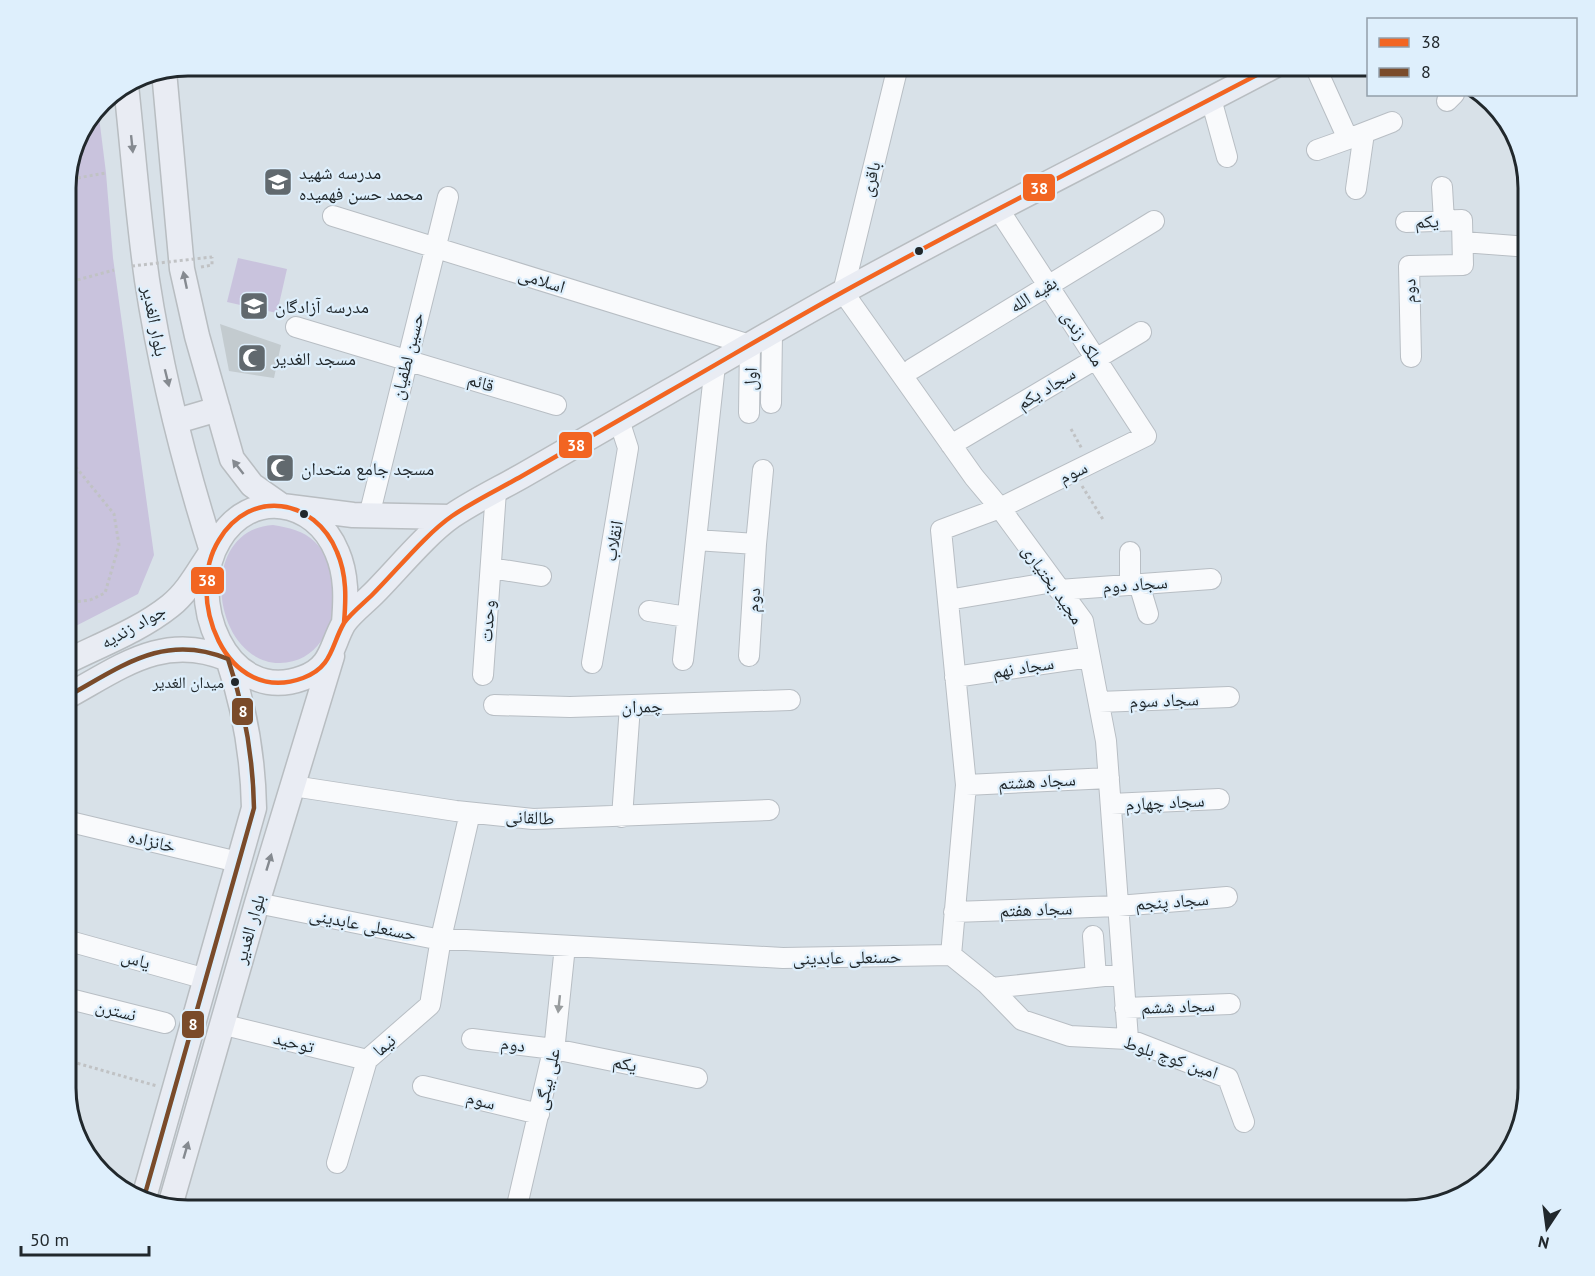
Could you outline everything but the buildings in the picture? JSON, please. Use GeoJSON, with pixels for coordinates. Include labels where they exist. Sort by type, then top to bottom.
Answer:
{"type":"FeatureCollection","features":[{"type":"Feature","properties":{"kind":"main road"},"geometry":{"type":"LineString","coordinates":[[344,623],[450,517],[843,292],[1252,76]]}},
{"type":"Feature","properties":{"kind":"main road","name":"بلوار الغدیر"},"geometry":{"type":"LineString","coordinates":[[165,79],[182,269],[197,336],[232,459],[252,485],[282,506]]}},
{"type":"Feature","properties":{"kind":"main road","name":"بلوار الغدیر"},"geometry":{"type":"LineString","coordinates":[[127,94],[147,280],[162,359],[199,510],[212,551]]}},
{"type":"Feature","properties":{"kind":"main road"},"geometry":{"type":"LineString","coordinates":[[177,421],[218,409]]}},
{"type":"Feature","properties":{"kind":"main road"},"geometry":{"type":"LineString","coordinates":[[282,506],[322,526],[332,540],[344,573],[344,623],[332,654],[311,675],[282,683],[259,681],[228,659],[214,634],[210,616],[208,580],[212,551],[227,526],[238,516],[258,507],[282,506],[369,516],[450,517]]}},
{"type":"Feature","properties":{"kind":"main road","name":"جواد زندیه"},"geometry":{"type":"LineString","coordinates":[[77,656],[156,616],[171,605],[186,589],[212,551]]}},
{"type":"Feature","properties":{"kind":"main road","name":"جواد زندیه"},"geometry":{"type":"LineString","coordinates":[[77,691],[147,653],[190,648],[211,652],[228,659]]}},
{"type":"Feature","properties":{"kind":"main road","name":"بلوار الغدیر"},"geometry":{"type":"LineString","coordinates":[[172,1198],[221,1024],[332,654]]}},
{"type":"Feature","properties":{"kind":"main road","name":"بلوار الغدیر"},"geometry":{"type":"LineString","coordinates":[[146,1191],[254,807],[254,766],[248,728],[228,659]]}},
{"type":"Feature","properties":{"kind":"street","name":"باقری"},"geometry":{"type":"LineString","coordinates":[[843,292],[895,76]]}},
{"type":"Feature","properties":{"kind":"street"},"geometry":{"type":"LineString","coordinates":[[1321,76],[1356,136],[1356,189]]}},
{"type":"Feature","properties":{"kind":"street"},"geometry":{"type":"LineString","coordinates":[[1211,99],[1227,157]]}},
{"type":"Feature","properties":{"kind":"street"},"geometry":{"type":"LineString","coordinates":[[1317,150],[1392,122]]}},
{"type":"Feature","properties":{"kind":"street"},"geometry":{"type":"LineString","coordinates":[[1442,186],[1444,221]]}},
{"type":"Feature","properties":{"kind":"street","name":"حسین لطفیان"},"geometry":{"type":"LineString","coordinates":[[369,516],[448,197]]}},
{"type":"Feature","properties":{"kind":"street","name":"ملک زندی"},"geometry":{"type":"LineString","coordinates":[[999,210],[1146,436]]}},
{"type":"Feature","properties":{"kind":"street","name":"اسلامی"},"geometry":{"type":"LineString","coordinates":[[333,216],[750,345]]}},
{"type":"Feature","properties":{"kind":"street","name":"یکم"},"geometry":{"type":"LineString","coordinates":[[1406,222],[1462,220],[1463,242]]}},
{"type":"Feature","properties":{"kind":"street","name":"بقیه الله"},"geometry":{"type":"LineString","coordinates":[[912,369],[1154,221]]}},
{"type":"Feature","properties":{"kind":"street"},"geometry":{"type":"LineString","coordinates":[[1463,242],[1518,246]]}},
{"type":"Feature","properties":{"kind":"street","name":"دوم"},"geometry":{"type":"LineString","coordinates":[[1411,357],[1409,266],[1463,265],[1463,242]]}},
{"type":"Feature","properties":{"kind":"street","name":"مجید بختیاری"},"geometry":{"type":"LineString","coordinates":[[843,292],[951,445],[1083,621],[1099,702],[1109,778],[1128,1039]]}},
{"type":"Feature","properties":{"kind":"street","name":"قائم"},"geometry":{"type":"LineString","coordinates":[[296,327],[556,405]]}},
{"type":"Feature","properties":{"kind":"street"},"geometry":{"type":"LineString","coordinates":[[771,403],[772,332]]}},
{"type":"Feature","properties":{"kind":"street","name":"سجاد یکم"},"geometry":{"type":"LineString","coordinates":[[951,445],[1142,332]]}},
{"type":"Feature","properties":{"kind":"street","name":"اول"},"geometry":{"type":"LineString","coordinates":[[749,413],[750,345]]}},
{"type":"Feature","properties":{"kind":"street"},"geometry":{"type":"LineString","coordinates":[[683,660],[715,366]]}},
{"type":"Feature","properties":{"kind":"street","name":"انقلاب"},"geometry":{"type":"LineString","coordinates":[[592,663],[628,448],[619,420]]}},
{"type":"Feature","properties":{"kind":"street","name":"سوم"},"geometry":{"type":"LineString","coordinates":[[1000,508],[1146,436]]}},
{"type":"Feature","properties":{"kind":"street","name":"دوم"},"geometry":{"type":"LineString","coordinates":[[749,656],[763,470]]}},
{"type":"Feature","properties":{"kind":"street","name":"وحدت"},"geometry":{"type":"LineString","coordinates":[[483,675],[496,491]]}},
{"type":"Feature","properties":{"kind":"street"},"geometry":{"type":"LineString","coordinates":[[951,955],[966,785],[941,530],[1000,508]]}},
{"type":"Feature","properties":{"kind":"street"},"geometry":{"type":"LineString","coordinates":[[696,540],[756,544]]}},
{"type":"Feature","properties":{"kind":"street"},"geometry":{"type":"LineString","coordinates":[[1130,552],[1134,584],[1148,614]]}},
{"type":"Feature","properties":{"kind":"street"},"geometry":{"type":"LineString","coordinates":[[491,568],[541,576]]}},
{"type":"Feature","properties":{"kind":"street","name":"سجاد دوم"},"geometry":{"type":"LineString","coordinates":[[948,600],[1056,586],[1211,579]]}},
{"type":"Feature","properties":{"kind":"street"},"geometry":{"type":"LineString","coordinates":[[649,611],[687,617]]}},
{"type":"Feature","properties":{"kind":"street","name":"سجاد نهم"},"geometry":{"type":"LineString","coordinates":[[956,677],[1090,657]]}},
{"type":"Feature","properties":{"kind":"street","name":"سجاد سوم"},"geometry":{"type":"LineString","coordinates":[[1099,702],[1229,697]]}},
{"type":"Feature","properties":{"kind":"street","name":"چمران"},"geometry":{"type":"LineString","coordinates":[[494,705],[630,706],[790,700]]}},
{"type":"Feature","properties":{"kind":"street"},"geometry":{"type":"LineString","coordinates":[[622,817],[630,706]]}},
{"type":"Feature","properties":{"kind":"street","name":"سجاد هشتم"},"geometry":{"type":"LineString","coordinates":[[966,785],[1109,778]]}},
{"type":"Feature","properties":{"kind":"street","name":"طالقانی"},"geometry":{"type":"LineString","coordinates":[[293,786],[470,813],[533,819],[769,810]]}},
{"type":"Feature","properties":{"kind":"street","name":"سجاد چهارم"},"geometry":{"type":"LineString","coordinates":[[1111,804],[1219,799]]}},
{"type":"Feature","properties":{"kind":"street","name":"نیما"},"geometry":{"type":"LineString","coordinates":[[337,1163],[367,1060],[430,1005],[441,938],[470,813]]}},
{"type":"Feature","properties":{"kind":"street","name":"خانزاده"},"geometry":{"type":"LineString","coordinates":[[77,824],[238,862]]}},
{"type":"Feature","properties":{"kind":"street","name":"سجاد پنجم"},"geometry":{"type":"LineString","coordinates":[[1118,906],[1227,897]]}},
{"type":"Feature","properties":{"kind":"street","name":"حسنعلی عابدینی"},"geometry":{"type":"LineString","coordinates":[[257,903],[441,938],[783,958],[951,955]]}},
{"type":"Feature","properties":{"kind":"street","name":"سجاد هفتم"},"geometry":{"type":"LineString","coordinates":[[954,912],[1118,906]]}},
{"type":"Feature","properties":{"kind":"street"},"geometry":{"type":"LineString","coordinates":[[1094,936],[1096,977]]}},
{"type":"Feature","properties":{"kind":"street","name":"یاس"},"geometry":{"type":"LineString","coordinates":[[77,943],[206,979]]}},
{"type":"Feature","properties":{"kind":"street","name":"علی بیگی"},"geometry":{"type":"LineString","coordinates":[[518,1200],[554,1049],[565,946]]}},
{"type":"Feature","properties":{"kind":"street","name":"امین کوچ بلوط"},"geometry":{"type":"LineString","coordinates":[[951,955],[992,988],[1022,1020],[1070,1036],[1128,1039],[1228,1078],[1244,1122]]}},
{"type":"Feature","properties":{"kind":"street"},"geometry":{"type":"LineString","coordinates":[[992,988],[1123,974]]}},
{"type":"Feature","properties":{"kind":"street","name":"نسترن"},"geometry":{"type":"LineString","coordinates":[[77,1001],[165,1023]]}},
{"type":"Feature","properties":{"kind":"street","name":"سجاد ششم"},"geometry":{"type":"LineString","coordinates":[[1125,1008],[1230,1004]]}},
{"type":"Feature","properties":{"kind":"street","name":"توحید"},"geometry":{"type":"LineString","coordinates":[[221,1024],[367,1060]]}},
{"type":"Feature","properties":{"kind":"street","name":"دوم"},"geometry":{"type":"LineString","coordinates":[[472,1039],[554,1049]]}},
{"type":"Feature","properties":{"kind":"street","name":"یکم"},"geometry":{"type":"LineString","coordinates":[[554,1049],[697,1077]]}},
{"type":"Feature","properties":{"kind":"street","name":"سوم"},"geometry":{"type":"LineString","coordinates":[[423,1086],[539,1114]]}},
{"type":"Feature","properties":{"kind":"path"},"geometry":{"type":"LineString","coordinates":[[77,178],[106,173]]}},
{"type":"Feature","properties":{"kind":"path"},"geometry":{"type":"LineString","coordinates":[[132,266],[212,257],[212,265]]}},
{"type":"Feature","properties":{"kind":"path"},"geometry":{"type":"LineString","coordinates":[[77,280],[114,270]]}},
{"type":"Feature","properties":{"kind":"path"},"geometry":{"type":"LineString","coordinates":[[77,468],[114,514],[119,545],[105,594],[90,600],[77,602]]}},
{"type":"Feature","properties":{"kind":"path"},"geometry":{"type":"LineString","coordinates":[[1074,472],[1104,521]]}},
{"type":"Feature","properties":{"kind":"path"},"geometry":{"type":"LineString","coordinates":[[77,1063],[151,1085]]}},
{"type":"Feature","properties":{"kind":"shaded area"},"geometry":{"type":"Polygon","coordinates":[[[99,121],[113,258],[154,555],[138,594],[77,625],[77,174],[82,153],[99,121]]]}},
{"type":"Feature","properties":{"kind":"shaded area"},"geometry":{"type":"Polygon","coordinates":[[[238,258],[287,269],[277,313],[227,302],[238,258]]]}},
{"type":"Feature","properties":{"kind":"shaded area"},"geometry":{"type":"Polygon","coordinates":[[[273,525],[301,532],[315,542],[326,557],[335,595],[326,634],[314,649],[299,659],[279,663],[256,657],[239,642],[227,620],[222,596],[223,571],[232,549],[248,532],[273,525]]]}},
{"type":"Feature","properties":{"kind":"transit line","name":"38"},"geometry":{"type":"LineString","coordinates":[[344,623],[432,533],[478,500],[841,293],[1254,76]]}},
{"type":"Feature","properties":{"kind":"transit line","name":"38"},"geometry":{"type":"LineString","coordinates":[[281,506],[298,511],[314,520],[327,534],[343,569],[344,623],[326,662],[303,678],[276,683],[252,677],[233,662],[219,641],[210,616],[206,589],[209,563],[219,540],[232,523],[247,512],[264,507],[281,506]]}},
{"type":"Feature","properties":{"kind":"transit line","name":"8"},"geometry":{"type":"LineString","coordinates":[[77,691],[125,665],[163,651],[183,649],[205,652],[228,659],[239,696],[250,751],[254,808],[146,1191]]}},
{"type":"Feature","properties":{"kind":"place","name":"مدرسه شهید محمد حسن فهمیده"},"geometry":{"type":"Point","coordinates":[278,182]}},
{"type":"Feature","properties":{"kind":"place","name":"مدرسه آزادگان"},"geometry":{"type":"Point","coordinates":[254,306]}},
{"type":"Feature","properties":{"kind":"place","name":"مسجد الغدیر"},"geometry":{"type":"Point","coordinates":[252,358]}},
{"type":"Feature","properties":{"kind":"place","name":"مسجد جامع متحدان"},"geometry":{"type":"Point","coordinates":[280,468]}},
{"type":"Feature","properties":{"kind":"place","name":"میدان الغدیر"},"geometry":{"type":"Point","coordinates":[235,682]}}]}
